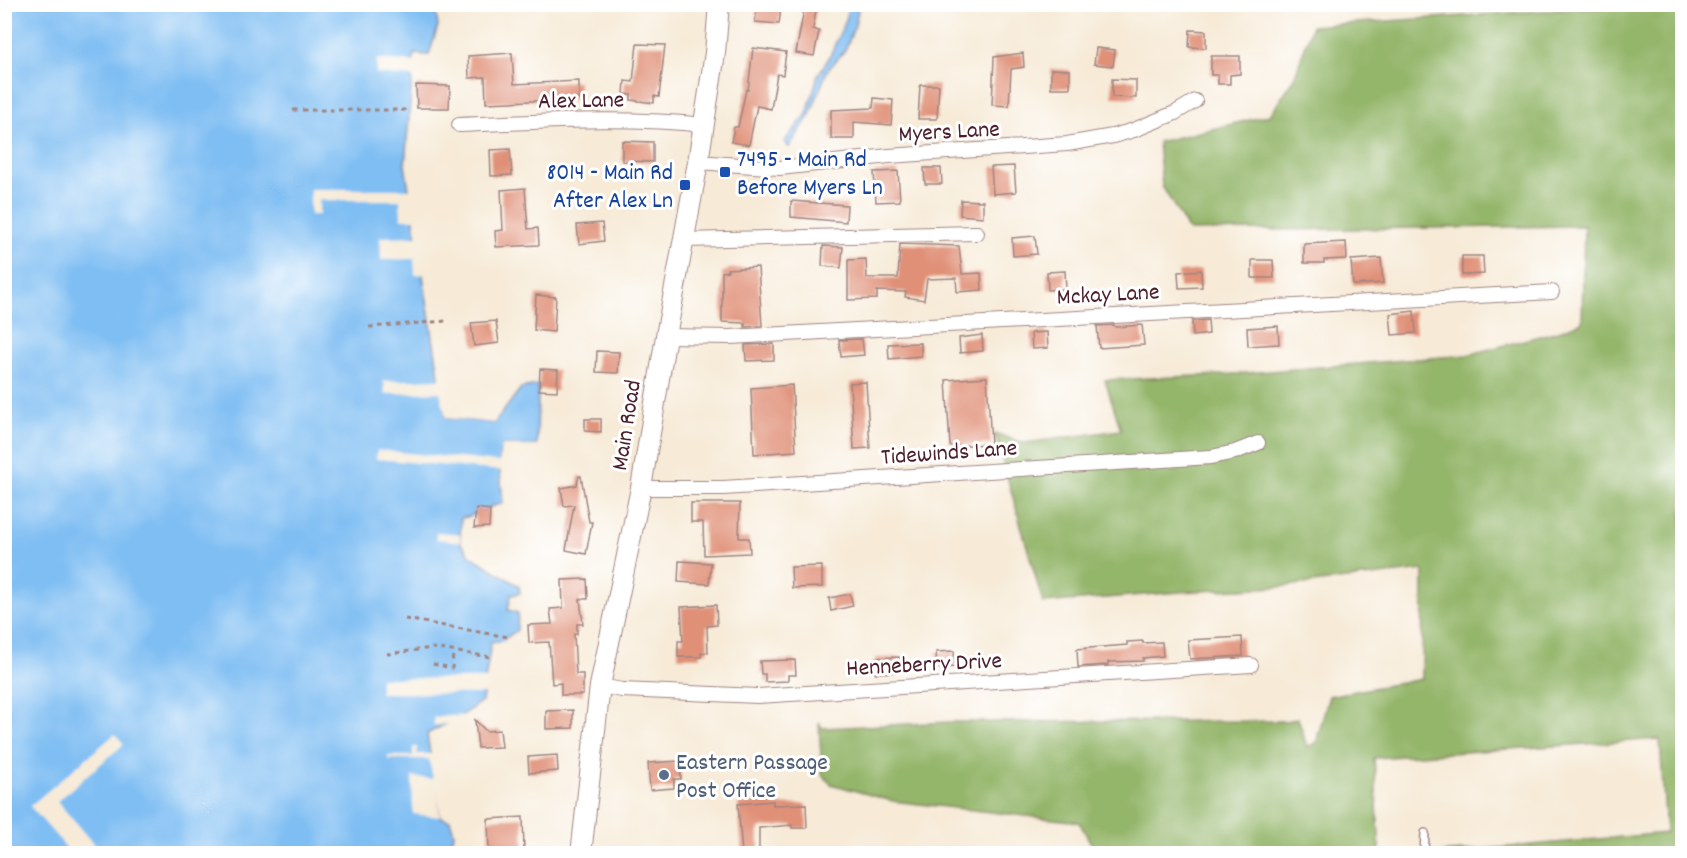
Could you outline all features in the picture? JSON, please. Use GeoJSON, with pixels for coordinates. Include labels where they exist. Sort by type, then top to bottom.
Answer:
{"type":"FeatureCollection","features":[{"type":"Feature","properties":{"kind":"main road","name":"Main Road"},"geometry":{"type":"LineString","coordinates":[[581,854],[600,686],[641,488],[705,125],[716,53],[719,4]]}},
{"type":"Feature","properties":{"kind":"street","name":"Myers Lane"},"geometry":{"type":"LineString","coordinates":[[698,162],[780,168],[889,156],[1067,144],[1134,130],[1175,113],[1195,101]]}},
{"type":"Feature","properties":{"kind":"street","name":"Alex Lane"},"geometry":{"type":"LineString","coordinates":[[459,125],[660,120],[705,125]]}},
{"type":"Feature","properties":{"kind":"street"},"geometry":{"type":"LineString","coordinates":[[683,240],[976,233]]}},
{"type":"Feature","properties":{"kind":"street","name":"Mckay Lane"},"geometry":{"type":"LineString","coordinates":[[666,336],[730,337],[1552,292]]}},
{"type":"Feature","properties":{"kind":"street","name":"Tidewinds Lane"},"geometry":{"type":"LineString","coordinates":[[641,488],[723,488],[1211,457],[1235,452],[1258,443]]}},
{"type":"Feature","properties":{"kind":"street","name":"Henneberry Drive"},"geometry":{"type":"LineString","coordinates":[[600,686],[622,690],[758,696],[1251,665]]}},
{"type":"Feature","properties":{"kind":"lane"},"geometry":{"type":"LineString","coordinates":[[1424,854],[1425,833]]}},
{"type":"Feature","properties":{"kind":"path"},"geometry":{"type":"LineString","coordinates":[[293,110],[406,110]]}},
{"type":"Feature","properties":{"kind":"path"},"geometry":{"type":"LineString","coordinates":[[369,327],[446,321]]}},
{"type":"Feature","properties":{"kind":"path"},"geometry":{"type":"LineString","coordinates":[[405,619],[508,637]]}},
{"type":"Feature","properties":{"kind":"path"},"geometry":{"type":"LineString","coordinates":[[387,654],[432,648],[492,657]]}},
{"type":"Feature","properties":{"kind":"path"},"geometry":{"type":"LineString","coordinates":[[433,664],[452,668],[453,652]]}},
{"type":"Feature","properties":{"kind":"green space"},"geometry":{"type":"Polygon","coordinates":[[[1585,8],[1682,9],[1682,853],[1441,853],[1666,833],[1660,739],[1374,758],[1380,853],[1097,854],[1079,822],[892,801],[831,784],[822,775],[819,722],[822,728],[953,722],[1286,721],[1298,718],[1307,747],[1316,743],[1329,696],[1422,679],[1423,570],[1277,587],[1043,603],[995,434],[1025,443],[1121,430],[1105,380],[1222,375],[1467,355],[1562,330],[1582,322],[1584,226],[1189,231],[1162,186],[1158,142],[1270,115],[1294,79],[1312,26],[1585,8]]]}},
{"type":"Feature","properties":{"kind":"water"},"geometry":{"type":"Polygon","coordinates":[[[5,5],[435,5],[438,26],[429,55],[414,54],[405,165],[446,418],[494,423],[521,388],[538,385],[537,446],[501,446],[499,462],[503,503],[461,518],[460,542],[471,556],[519,586],[520,593],[511,595],[508,610],[518,613],[517,630],[502,641],[491,642],[482,701],[427,734],[440,817],[450,820],[454,833],[450,853],[5,854],[5,5]]]}},
{"type":"Feature","properties":{"kind":"water"},"geometry":{"type":"Polygon","coordinates":[[[848,5],[859,5],[855,25],[845,50],[827,71],[810,115],[789,147],[784,142],[807,114],[818,75],[829,58],[847,17],[848,5]]]}},
{"type":"Feature","properties":{"kind":"pier"},"geometry":{"type":"Polygon","coordinates":[[[377,59],[417,62],[415,77],[376,74],[377,59]]]}},
{"type":"Feature","properties":{"kind":"pier"},"geometry":{"type":"Polygon","coordinates":[[[310,189],[412,189],[417,219],[401,219],[400,200],[319,200],[319,215],[310,215],[310,189]]]}},
{"type":"Feature","properties":{"kind":"pier"},"geometry":{"type":"Polygon","coordinates":[[[420,236],[426,274],[415,275],[414,259],[381,260],[380,237],[420,236]]]}},
{"type":"Feature","properties":{"kind":"pier"},"geometry":{"type":"Polygon","coordinates":[[[439,365],[448,415],[492,420],[516,388],[517,391],[494,423],[446,418],[440,392],[385,394],[384,381],[440,379],[439,365]]]}},
{"type":"Feature","properties":{"kind":"pier"},"geometry":{"type":"Polygon","coordinates":[[[501,446],[540,446],[537,449],[504,449],[503,471],[376,459],[377,450],[499,462],[501,446]]]}},
{"type":"Feature","properties":{"kind":"pier"},"geometry":{"type":"Polygon","coordinates":[[[436,532],[460,534],[460,542],[436,539],[436,532]]]}},
{"type":"Feature","properties":{"kind":"pier"},"geometry":{"type":"Polygon","coordinates":[[[380,678],[488,679],[486,694],[380,693],[380,678]]]}},
{"type":"Feature","properties":{"kind":"pier"},"geometry":{"type":"Polygon","coordinates":[[[468,715],[453,724],[434,725],[434,717],[468,715]]]}},
{"type":"Feature","properties":{"kind":"pier"},"geometry":{"type":"Polygon","coordinates":[[[115,734],[124,744],[57,801],[101,853],[71,853],[30,806],[115,734]]]}},
{"type":"Feature","properties":{"kind":"pier"},"geometry":{"type":"Polygon","coordinates":[[[413,747],[417,747],[417,754],[433,754],[440,817],[413,814],[412,777],[433,779],[429,759],[388,759],[388,756],[413,756],[413,747]]]}},
{"type":"Feature","properties":{"kind":"building"},"geometry":{"type":"Polygon","coordinates":[[[805,4],[817,4],[813,29],[819,31],[814,56],[796,53],[805,4]]]}},
{"type":"Feature","properties":{"kind":"building"},"geometry":{"type":"Polygon","coordinates":[[[757,5],[781,7],[779,24],[755,22],[757,5]]]}},
{"type":"Feature","properties":{"kind":"building"},"geometry":{"type":"Polygon","coordinates":[[[1190,30],[1206,31],[1206,48],[1189,47],[1190,30]]]}},
{"type":"Feature","properties":{"kind":"building"},"geometry":{"type":"Polygon","coordinates":[[[637,44],[665,45],[659,97],[654,96],[654,103],[631,100],[631,95],[624,94],[625,81],[633,82],[637,44]]]}},
{"type":"Feature","properties":{"kind":"building"},"geometry":{"type":"Polygon","coordinates":[[[753,48],[786,52],[783,75],[777,74],[771,109],[757,106],[749,145],[731,142],[734,127],[738,127],[746,90],[748,90],[753,48]]]}},
{"type":"Feature","properties":{"kind":"building"},"geometry":{"type":"Polygon","coordinates":[[[1096,48],[1115,50],[1113,66],[1094,64],[1096,48]]]}},
{"type":"Feature","properties":{"kind":"building"},"geometry":{"type":"Polygon","coordinates":[[[512,53],[514,84],[579,81],[579,99],[486,103],[485,77],[469,78],[468,56],[512,53]]]}},
{"type":"Feature","properties":{"kind":"building"},"geometry":{"type":"Polygon","coordinates":[[[1023,53],[1024,67],[1011,69],[1009,106],[992,105],[994,57],[1023,53]]]}},
{"type":"Feature","properties":{"kind":"building"},"geometry":{"type":"Polygon","coordinates":[[[1211,56],[1240,56],[1240,74],[1230,75],[1230,84],[1218,84],[1218,75],[1211,75],[1211,56]]]}},
{"type":"Feature","properties":{"kind":"building"},"geometry":{"type":"Polygon","coordinates":[[[1051,69],[1070,70],[1070,88],[1051,88],[1051,69]]]}},
{"type":"Feature","properties":{"kind":"building"},"geometry":{"type":"Polygon","coordinates":[[[1112,79],[1136,80],[1136,98],[1112,97],[1112,79]]]}},
{"type":"Feature","properties":{"kind":"building"},"geometry":{"type":"Polygon","coordinates":[[[416,85],[450,86],[449,108],[417,108],[416,85]]]}},
{"type":"Feature","properties":{"kind":"building"},"geometry":{"type":"Polygon","coordinates":[[[920,85],[939,85],[937,119],[918,119],[920,85]]]}},
{"type":"Feature","properties":{"kind":"building"},"geometry":{"type":"Polygon","coordinates":[[[874,98],[893,100],[891,125],[854,122],[854,139],[831,139],[831,110],[873,108],[874,98]]]}},
{"type":"Feature","properties":{"kind":"building"},"geometry":{"type":"Polygon","coordinates":[[[622,141],[653,142],[653,162],[622,161],[622,141]]]}},
{"type":"Feature","properties":{"kind":"building"},"geometry":{"type":"Polygon","coordinates":[[[510,149],[512,175],[491,176],[490,150],[510,149]]]}},
{"type":"Feature","properties":{"kind":"building"},"geometry":{"type":"Polygon","coordinates":[[[1014,166],[1016,192],[993,194],[991,167],[1014,166]]]}},
{"type":"Feature","properties":{"kind":"building"},"geometry":{"type":"Polygon","coordinates":[[[924,168],[941,168],[942,184],[925,184],[924,168]]]}},
{"type":"Feature","properties":{"kind":"building"},"geometry":{"type":"Polygon","coordinates":[[[898,171],[900,201],[876,202],[874,172],[898,171]]]}},
{"type":"Feature","properties":{"kind":"building"},"geometry":{"type":"Polygon","coordinates":[[[525,188],[528,229],[538,228],[539,245],[496,247],[495,231],[503,230],[501,190],[525,188]]]}},
{"type":"Feature","properties":{"kind":"building"},"geometry":{"type":"Polygon","coordinates":[[[961,200],[983,201],[983,217],[960,215],[961,200]]]}},
{"type":"Feature","properties":{"kind":"building"},"geometry":{"type":"Polygon","coordinates":[[[791,201],[847,205],[846,222],[791,217],[791,201]]]}},
{"type":"Feature","properties":{"kind":"building"},"geometry":{"type":"Polygon","coordinates":[[[602,223],[604,241],[579,244],[577,225],[602,223]]]}},
{"type":"Feature","properties":{"kind":"building"},"geometry":{"type":"Polygon","coordinates":[[[1035,236],[1037,254],[1013,256],[1012,238],[1035,236]]]}},
{"type":"Feature","properties":{"kind":"building"},"geometry":{"type":"Polygon","coordinates":[[[1346,242],[1347,259],[1324,260],[1324,263],[1304,263],[1304,244],[1346,242]]]}},
{"type":"Feature","properties":{"kind":"building"},"geometry":{"type":"Polygon","coordinates":[[[900,244],[959,246],[962,274],[981,273],[982,290],[957,292],[956,278],[927,279],[924,300],[905,297],[906,292],[877,291],[877,299],[848,300],[848,260],[866,259],[867,278],[898,278],[900,244]]]}},
{"type":"Feature","properties":{"kind":"building"},"geometry":{"type":"Polygon","coordinates":[[[823,246],[843,247],[841,268],[822,266],[823,246]]]}},
{"type":"Feature","properties":{"kind":"building"},"geometry":{"type":"Polygon","coordinates":[[[1462,256],[1483,256],[1484,274],[1462,275],[1462,256]]]}},
{"type":"Feature","properties":{"kind":"building"},"geometry":{"type":"Polygon","coordinates":[[[1381,258],[1383,283],[1353,285],[1351,260],[1381,258]]]}},
{"type":"Feature","properties":{"kind":"building"},"geometry":{"type":"Polygon","coordinates":[[[1252,260],[1273,260],[1274,278],[1252,278],[1252,260]]]}},
{"type":"Feature","properties":{"kind":"building"},"geometry":{"type":"Polygon","coordinates":[[[758,267],[762,326],[745,327],[745,323],[722,322],[722,272],[728,271],[727,269],[758,267]]]}},
{"type":"Feature","properties":{"kind":"building"},"geometry":{"type":"Polygon","coordinates":[[[1201,270],[1202,287],[1179,288],[1178,272],[1201,270]]]}},
{"type":"Feature","properties":{"kind":"building"},"geometry":{"type":"Polygon","coordinates":[[[1065,271],[1066,289],[1048,290],[1047,272],[1065,271]]]}},
{"type":"Feature","properties":{"kind":"building"},"geometry":{"type":"Polygon","coordinates":[[[536,295],[556,297],[554,332],[534,330],[536,295]]]}},
{"type":"Feature","properties":{"kind":"building"},"geometry":{"type":"Polygon","coordinates":[[[1414,311],[1416,333],[1392,335],[1390,314],[1414,311]]]}},
{"type":"Feature","properties":{"kind":"building"},"geometry":{"type":"Polygon","coordinates":[[[1208,320],[1209,334],[1193,336],[1192,321],[1208,320]]]}},
{"type":"Feature","properties":{"kind":"building"},"geometry":{"type":"Polygon","coordinates":[[[496,321],[499,343],[474,346],[471,323],[496,321]]]}},
{"type":"Feature","properties":{"kind":"building"},"geometry":{"type":"Polygon","coordinates":[[[1114,325],[1115,327],[1142,325],[1144,345],[1099,348],[1097,326],[1114,325]]]}},
{"type":"Feature","properties":{"kind":"building"},"geometry":{"type":"Polygon","coordinates":[[[1278,326],[1279,344],[1248,346],[1247,328],[1278,326]]]}},
{"type":"Feature","properties":{"kind":"building"},"geometry":{"type":"Polygon","coordinates":[[[1047,332],[1048,348],[1032,349],[1031,333],[1047,332]]]}},
{"type":"Feature","properties":{"kind":"building"},"geometry":{"type":"Polygon","coordinates":[[[982,335],[983,351],[960,353],[959,338],[982,335]]]}},
{"type":"Feature","properties":{"kind":"building"},"geometry":{"type":"Polygon","coordinates":[[[862,339],[864,355],[841,357],[839,340],[862,339]]]}},
{"type":"Feature","properties":{"kind":"building"},"geometry":{"type":"Polygon","coordinates":[[[921,343],[921,356],[889,359],[888,344],[921,343]]]}},
{"type":"Feature","properties":{"kind":"building"},"geometry":{"type":"Polygon","coordinates":[[[774,344],[774,360],[746,361],[745,345],[774,344]]]}},
{"type":"Feature","properties":{"kind":"building"},"geometry":{"type":"Polygon","coordinates":[[[597,351],[619,352],[618,373],[596,372],[597,351]]]}},
{"type":"Feature","properties":{"kind":"building"},"geometry":{"type":"Polygon","coordinates":[[[540,369],[558,370],[557,391],[539,390],[540,369]]]}},
{"type":"Feature","properties":{"kind":"building"},"geometry":{"type":"Polygon","coordinates":[[[987,377],[991,444],[950,446],[946,380],[987,377]]]}},
{"type":"Feature","properties":{"kind":"building"},"geometry":{"type":"Polygon","coordinates":[[[866,382],[870,448],[854,449],[850,383],[866,382]]]}},
{"type":"Feature","properties":{"kind":"building"},"geometry":{"type":"Polygon","coordinates":[[[792,385],[796,451],[754,454],[751,388],[792,385]]]}},
{"type":"Feature","properties":{"kind":"building"},"geometry":{"type":"Polygon","coordinates":[[[585,419],[601,419],[601,432],[585,431],[585,419]]]}},
{"type":"Feature","properties":{"kind":"building"},"geometry":{"type":"Polygon","coordinates":[[[579,476],[581,476],[589,522],[592,522],[586,554],[566,550],[574,505],[564,506],[561,488],[577,485],[579,476]]]}},
{"type":"Feature","properties":{"kind":"building"},"geometry":{"type":"Polygon","coordinates":[[[691,503],[740,503],[739,538],[749,538],[750,553],[704,555],[703,522],[691,522],[691,503]]]}},
{"type":"Feature","properties":{"kind":"building"},"geometry":{"type":"Polygon","coordinates":[[[476,508],[490,510],[489,527],[474,528],[476,508]]]}},
{"type":"Feature","properties":{"kind":"building"},"geometry":{"type":"Polygon","coordinates":[[[679,561],[711,563],[709,584],[678,582],[679,561]]]}},
{"type":"Feature","properties":{"kind":"building"},"geometry":{"type":"Polygon","coordinates":[[[822,566],[822,587],[792,588],[791,567],[822,566]]]}},
{"type":"Feature","properties":{"kind":"building"},"geometry":{"type":"Polygon","coordinates":[[[587,579],[588,599],[580,599],[583,624],[577,624],[577,634],[574,634],[576,674],[583,674],[583,695],[561,695],[561,683],[552,684],[549,642],[529,643],[528,625],[552,624],[550,609],[563,608],[562,580],[587,579]]]}},
{"type":"Feature","properties":{"kind":"building"},"geometry":{"type":"Polygon","coordinates":[[[850,594],[853,606],[831,611],[829,598],[850,594]]]}},
{"type":"Feature","properties":{"kind":"building"},"geometry":{"type":"Polygon","coordinates":[[[716,605],[717,625],[707,626],[708,652],[701,653],[701,657],[678,657],[678,641],[683,641],[681,607],[716,605]]]}},
{"type":"Feature","properties":{"kind":"building"},"geometry":{"type":"Polygon","coordinates":[[[1242,637],[1243,656],[1190,659],[1188,640],[1242,637]]]}},
{"type":"Feature","properties":{"kind":"building"},"geometry":{"type":"Polygon","coordinates":[[[1143,641],[1143,643],[1162,642],[1163,656],[1143,658],[1143,661],[1108,662],[1108,665],[1078,667],[1077,649],[1127,645],[1127,642],[1143,641]]]}},
{"type":"Feature","properties":{"kind":"building"},"geometry":{"type":"Polygon","coordinates":[[[954,651],[955,667],[937,668],[936,652],[954,651]]]}},
{"type":"Feature","properties":{"kind":"building"},"geometry":{"type":"Polygon","coordinates":[[[900,657],[900,672],[875,673],[875,658],[900,657]]]}},
{"type":"Feature","properties":{"kind":"building"},"geometry":{"type":"Polygon","coordinates":[[[795,660],[796,675],[788,675],[788,681],[765,682],[765,674],[761,674],[760,661],[795,660]]]}},
{"type":"Feature","properties":{"kind":"building"},"geometry":{"type":"Polygon","coordinates":[[[573,710],[573,728],[546,729],[546,711],[573,710]]]}},
{"type":"Feature","properties":{"kind":"building"},"geometry":{"type":"Polygon","coordinates":[[[475,720],[486,731],[500,730],[502,747],[478,748],[475,720]]]}},
{"type":"Feature","properties":{"kind":"building"},"geometry":{"type":"Polygon","coordinates":[[[557,755],[558,771],[529,773],[528,757],[557,755]]]}},
{"type":"Feature","properties":{"kind":"building"},"geometry":{"type":"Polygon","coordinates":[[[680,761],[681,779],[674,779],[674,788],[650,790],[648,763],[680,761]]]}},
{"type":"Feature","properties":{"kind":"building"},"geometry":{"type":"Polygon","coordinates":[[[773,801],[773,805],[806,804],[807,828],[792,828],[792,825],[759,828],[759,854],[742,854],[738,804],[773,801]]]}},
{"type":"Feature","properties":{"kind":"building"},"geometry":{"type":"Polygon","coordinates":[[[523,817],[524,851],[489,853],[488,819],[523,817]]]}},
{"type":"Feature","properties":{"kind":"place","name":"7495 - Main Rd Before Myers Ln"},"geometry":{"type":"Point","coordinates":[725,172]}},
{"type":"Feature","properties":{"kind":"place","name":"8014 - Main Rd After Alex Ln"},"geometry":{"type":"Point","coordinates":[685,185]}},
{"type":"Feature","properties":{"kind":"place","name":"Eastern Passage Post Office"},"geometry":{"type":"Point","coordinates":[664,775]}}]}
